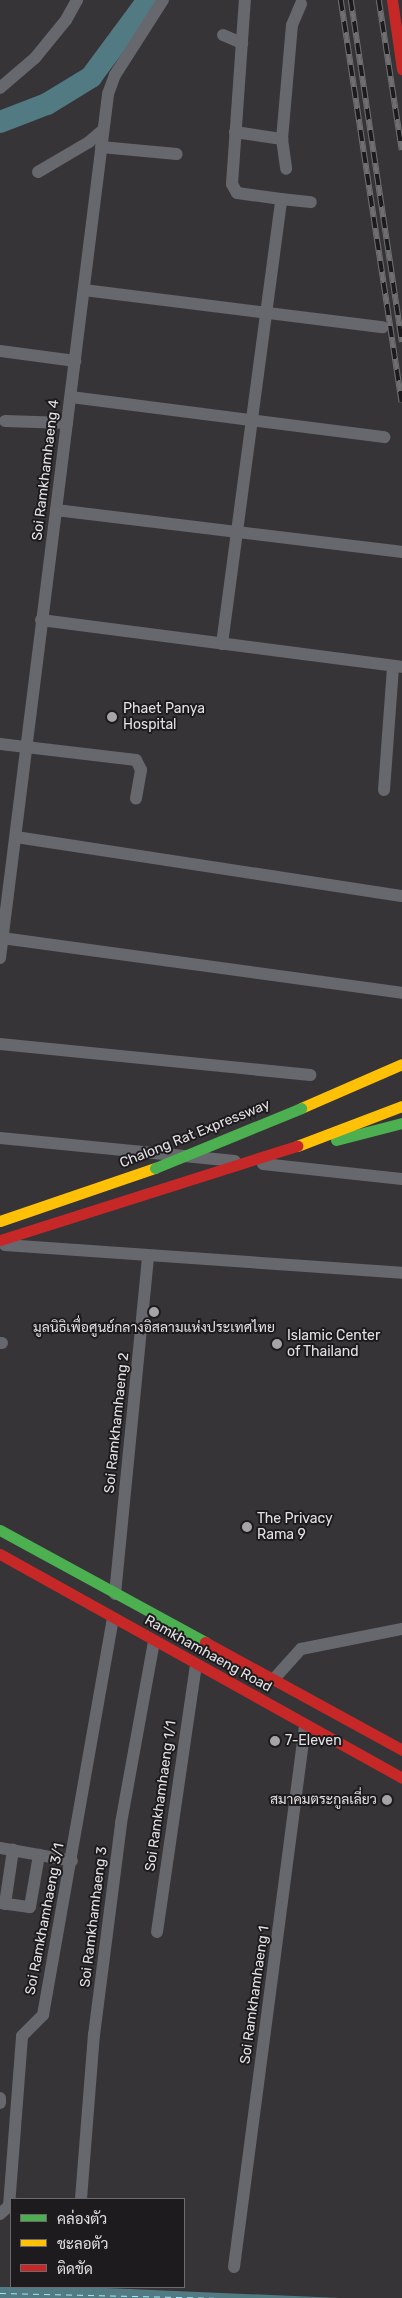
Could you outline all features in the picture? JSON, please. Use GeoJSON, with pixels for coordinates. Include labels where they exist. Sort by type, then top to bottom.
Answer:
{"type":"FeatureCollection","features":[{"type":"Feature","properties":{"kind":"main road"},"geometry":{"type":"LineString","coordinates":[[392,0],[402,69]]}},
{"type":"Feature","properties":{"kind":"main road"},"geometry":{"type":"LineString","coordinates":[[301,1108],[402,1064]]}},
{"type":"Feature","properties":{"kind":"main road","name":"Chalong Rat Expressway"},"geometry":{"type":"LineString","coordinates":[[0,1221],[155,1168],[301,1108],[393,1081]]}},
{"type":"Feature","properties":{"kind":"main road"},"geometry":{"type":"LineString","coordinates":[[270,1156],[402,1106]]}},
{"type":"Feature","properties":{"kind":"main road"},"geometry":{"type":"LineString","coordinates":[[0,1240],[270,1156],[402,1123]]}},
{"type":"Feature","properties":{"kind":"main road","name":"Ramkhamhaeng Road"},"geometry":{"type":"LineString","coordinates":[[0,1530],[402,1750]]}},
{"type":"Feature","properties":{"kind":"main road","name":"Ramkhamhaeng Road"},"geometry":{"type":"LineString","coordinates":[[0,1554],[305,1726],[401,1774]]}},
{"type":"Feature","properties":{"kind":"street"},"geometry":{"type":"LineString","coordinates":[[0,88],[35,58],[66,20],[76,0]]}},
{"type":"Feature","properties":{"kind":"street","name":"Soi Ramkhamhaeng 4"},"geometry":{"type":"LineString","coordinates":[[0,958],[6,863],[16,837],[108,94],[115,75],[163,0]]}},
{"type":"Feature","properties":{"kind":"street"},"geometry":{"type":"LineString","coordinates":[[245,0],[235,132],[233,190],[237,193],[311,202]]}},
{"type":"Feature","properties":{"kind":"street"},"geometry":{"type":"LineString","coordinates":[[286,170],[282,139],[292,25],[301,4]]}},
{"type":"Feature","properties":{"kind":"street"},"geometry":{"type":"LineString","coordinates":[[223,35],[242,43]]}},
{"type":"Feature","properties":{"kind":"street"},"geometry":{"type":"LineString","coordinates":[[38,172],[89,142],[103,130]]}},
{"type":"Feature","properties":{"kind":"street"},"geometry":{"type":"LineString","coordinates":[[235,132],[282,139]]}},
{"type":"Feature","properties":{"kind":"street"},"geometry":{"type":"LineString","coordinates":[[101,147],[177,154]]}},
{"type":"Feature","properties":{"kind":"street"},"geometry":{"type":"LineString","coordinates":[[222,644],[281,199]]}},
{"type":"Feature","properties":{"kind":"street"},"geometry":{"type":"LineString","coordinates":[[84,290],[266,310],[383,327]]}},
{"type":"Feature","properties":{"kind":"street"},"geometry":{"type":"LineString","coordinates":[[0,351],[75,361]]}},
{"type":"Feature","properties":{"kind":"street"},"geometry":{"type":"LineString","coordinates":[[71,397],[384,437]]}},
{"type":"Feature","properties":{"kind":"street"},"geometry":{"type":"LineString","coordinates":[[4,421],[67,423]]}},
{"type":"Feature","properties":{"kind":"street"},"geometry":{"type":"LineString","coordinates":[[56,510],[402,552]]}},
{"type":"Feature","properties":{"kind":"street"},"geometry":{"type":"LineString","coordinates":[[42,620],[397,667],[384,790]]}},
{"type":"Feature","properties":{"kind":"street"},"geometry":{"type":"LineString","coordinates":[[0,744],[136,760],[141,770],[136,799]]}},
{"type":"Feature","properties":{"kind":"street"},"geometry":{"type":"LineString","coordinates":[[16,837],[402,896]]}},
{"type":"Feature","properties":{"kind":"street"},"geometry":{"type":"LineString","coordinates":[[2,938],[402,993]]}},
{"type":"Feature","properties":{"kind":"street"},"geometry":{"type":"LineString","coordinates":[[0,1044],[310,1075]]}},
{"type":"Feature","properties":{"kind":"street"},"geometry":{"type":"LineString","coordinates":[[0,1138],[402,1178]]}},
{"type":"Feature","properties":{"kind":"street"},"geometry":{"type":"LineString","coordinates":[[0,1244],[402,1273]]}},
{"type":"Feature","properties":{"kind":"street","name":"Soi Ramkhamhaeng 2"},"geometry":{"type":"LineString","coordinates":[[115,1594],[148,1256]]}},
{"type":"Feature","properties":{"kind":"street","name":"Soi Ramkhamhaeng 3/1"},"geometry":{"type":"LineString","coordinates":[[0,2214],[9,2206],[22,2036],[43,2015],[72,1861],[113,1618]]}},
{"type":"Feature","properties":{"kind":"street"},"geometry":{"type":"LineString","coordinates":[[272,1680],[301,1649],[402,1629]]}},
{"type":"Feature","properties":{"kind":"street","name":"Soi Ramkhamhaeng 3"},"geometry":{"type":"LineString","coordinates":[[81,2198],[94,2035],[121,1823],[154,1642]]}},
{"type":"Feature","properties":{"kind":"street","name":"Soi Ramkhamhaeng 1/1"},"geometry":{"type":"LineString","coordinates":[[156,1932],[196,1665]]}},
{"type":"Feature","properties":{"kind":"street","name":"Soi Ramkhamhaeng 1"},"geometry":{"type":"LineString","coordinates":[[234,2268],[305,1726]]}},
{"type":"Feature","properties":{"kind":"street"},"geometry":{"type":"LineString","coordinates":[[39,1855],[30,1907],[2,1904],[6,1849],[39,1855],[72,1861]]}},
{"type":"Feature","properties":{"kind":"street"},"geometry":{"type":"LineString","coordinates":[[0,2098],[0,2104]]}},
{"type":"Feature","properties":{"kind":"water"},"geometry":{"type":"Polygon","coordinates":[[[0,2287],[10,2287],[106,2288],[341,2298],[0,2298],[0,2287]]]}},
{"type":"Feature","properties":{"kind":"waterway"},"geometry":{"type":"LineString","coordinates":[[0,122],[47,104],[91,77],[148,0]]}},
{"type":"Feature","properties":{"kind":"ferry route"},"geometry":{"type":"LineString","coordinates":[[0,2293],[214,2298]]}},
{"type":"Feature","properties":{"kind":"railway"},"geometry":{"type":"LineString","coordinates":[[341,0],[402,402]]}},
{"type":"Feature","properties":{"kind":"railway"},"geometry":{"type":"LineString","coordinates":[[351,0],[402,342]]}},
{"type":"Feature","properties":{"kind":"railway"},"geometry":{"type":"LineString","coordinates":[[379,0],[402,150]]}},
{"type":"Feature","properties":{"kind":"traffic: fast"},"geometry":{"type":"LineString","coordinates":[[155,1168],[301,1108]]}},
{"type":"Feature","properties":{"kind":"traffic: fast"},"geometry":{"type":"LineString","coordinates":[[336,1140],[402,1123]]}},
{"type":"Feature","properties":{"kind":"traffic: fast"},"geometry":{"type":"LineString","coordinates":[[0,1530],[205,1642]]}},
{"type":"Feature","properties":{"kind":"traffic: slow"},"geometry":{"type":"LineString","coordinates":[[301,1108],[402,1064]]}},
{"type":"Feature","properties":{"kind":"traffic: slow"},"geometry":{"type":"LineString","coordinates":[[297,1146],[402,1106]]}},
{"type":"Feature","properties":{"kind":"traffic: slow"},"geometry":{"type":"LineString","coordinates":[[0,1221],[155,1168]]}},
{"type":"Feature","properties":{"kind":"traffic: jam"},"geometry":{"type":"LineString","coordinates":[[392,0],[402,69]]}},
{"type":"Feature","properties":{"kind":"traffic: jam"},"geometry":{"type":"LineString","coordinates":[[0,1240],[297,1146]]}},
{"type":"Feature","properties":{"kind":"traffic: jam"},"geometry":{"type":"LineString","coordinates":[[0,1554],[402,1778]]}},
{"type":"Feature","properties":{"kind":"traffic: jam"},"geometry":{"type":"LineString","coordinates":[[205,1642],[402,1750]]}},
{"type":"Feature","properties":{"kind":"place","name":"Phaet Panya Hospital"},"geometry":{"type":"Point","coordinates":[112,717]}},
{"type":"Feature","properties":{"kind":"place","name":"มูลนิธิเพื่อศูนย์กลางอิสลามแห่งประเทศไทย"},"geometry":{"type":"Point","coordinates":[154,1312]}},
{"type":"Feature","properties":{"kind":"place","name":"Islamic Center of Thailand"},"geometry":{"type":"Point","coordinates":[277,1344]}},
{"type":"Feature","properties":{"kind":"place","name":"The Privacy Rama 9"},"geometry":{"type":"Point","coordinates":[247,1527]}},
{"type":"Feature","properties":{"kind":"place","name":"7-Eleven"},"geometry":{"type":"Point","coordinates":[275,1741]}},
{"type":"Feature","properties":{"kind":"place","name":"สมาคมตระกูลเลี่ยว"},"geometry":{"type":"Point","coordinates":[387,1800]}}]}
